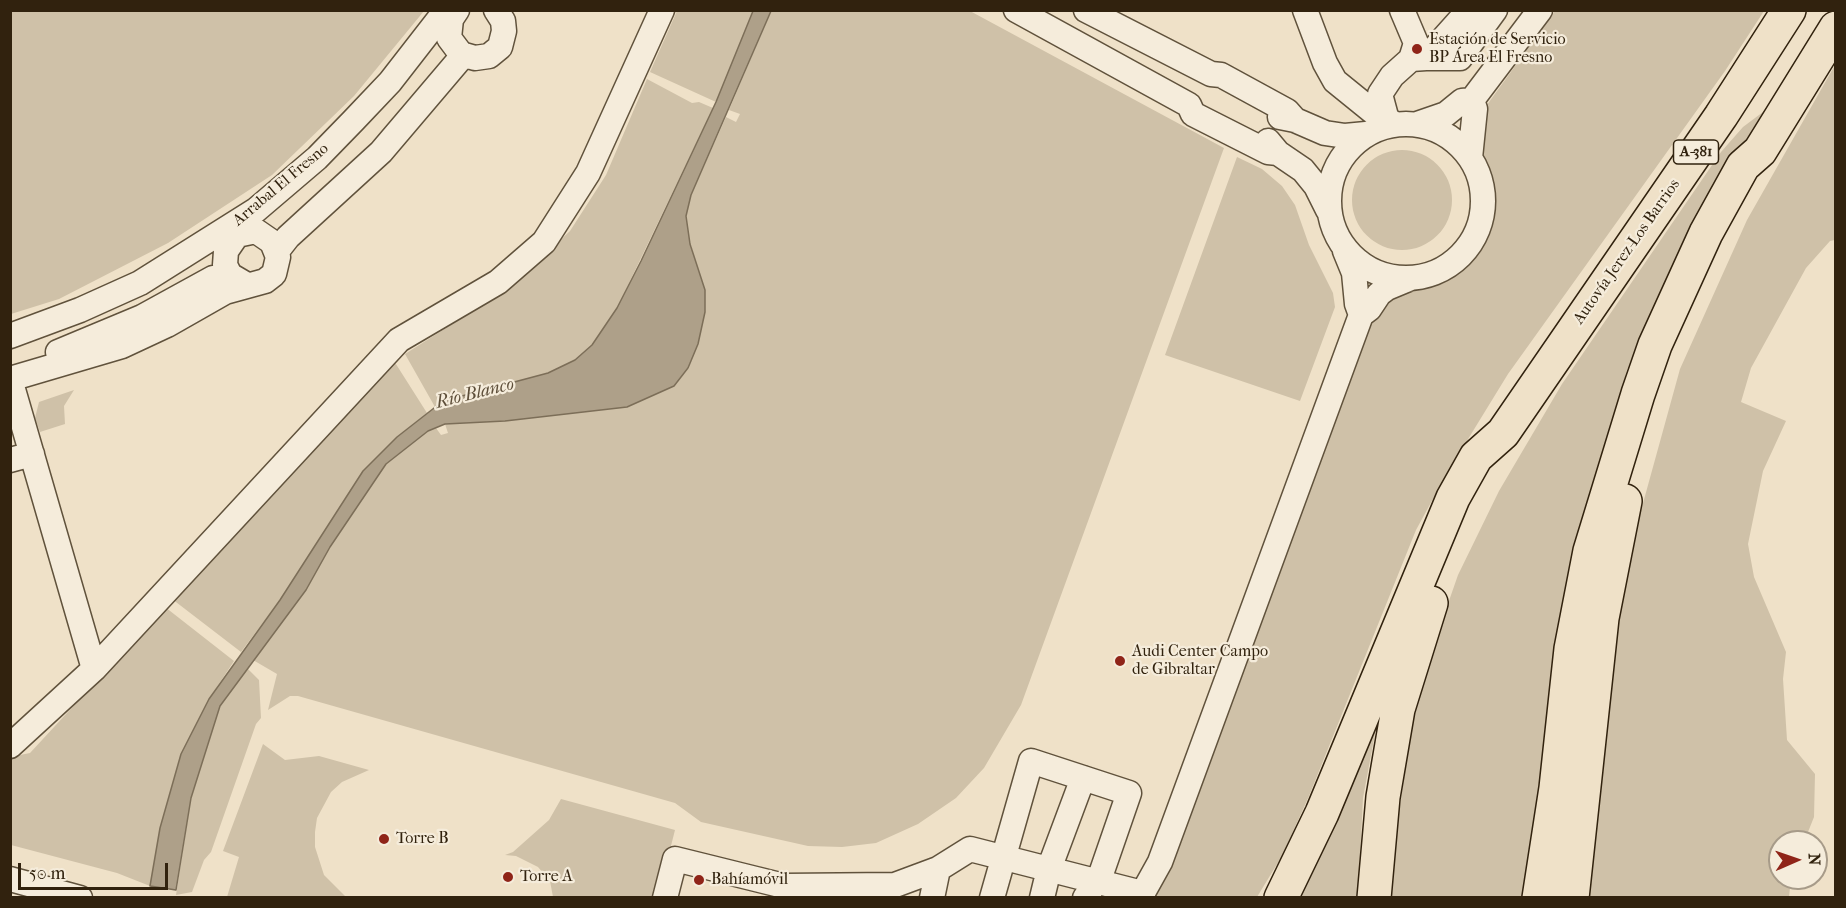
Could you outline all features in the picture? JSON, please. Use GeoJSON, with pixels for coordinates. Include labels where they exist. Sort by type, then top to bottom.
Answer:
{"type":"FeatureCollection","features":[{"type":"Feature","properties":{"kind":"highway","name":"Autovía Jerez-Los Barrios"},"geometry":{"type":"LineString","coordinates":[[1503,433],[1721,116],[1789,10]]}},
{"type":"Feature","properties":{"kind":"highway"},"geometry":{"type":"LineString","coordinates":[[1539,897],[1553,808],[1571,649],[1590,551],[1659,335],[1706,233],[1743,166],[1760,151],[1836,28]]}},
{"type":"Feature","properties":{"kind":"highway"},"geometry":{"type":"LineString","coordinates":[[1572,897],[1602,618],[1622,514],[1645,423],[1695,291],[1756,173],[1760,151]]}},
{"type":"Feature","properties":{"kind":"highway"},"geometry":{"type":"LineString","coordinates":[[1281,897],[1322,813],[1453,498],[1476,457],[1503,433]]}},
{"type":"Feature","properties":{"kind":"highway"},"geometry":{"type":"LineString","coordinates":[[1374,897],[1383,797],[1398,709],[1420,632],[1449,555],[1496,465],[1503,433]]}},
{"type":"Feature","properties":{"kind":"street"},"geometry":{"type":"LineString","coordinates":[[457,10],[448,22],[454,47],[467,56],[483,58],[500,48],[504,31],[499,12]]}},
{"type":"Feature","properties":{"kind":"street"},"geometry":{"type":"LineString","coordinates":[[10,746],[94,669],[399,340],[498,282],[544,242],[588,173],[662,10]]}},
{"type":"Feature","properties":{"kind":"street"},"geometry":{"type":"LineString","coordinates":[[1016,10],[1189,105],[1197,103],[1272,143],[1278,153],[1303,170],[1316,186],[1330,214],[1354,273],[1357,304],[1361,315]]}},
{"type":"Feature","properties":{"kind":"street"},"geometry":{"type":"LineString","coordinates":[[666,897],[675,858],[783,892],[832,892],[895,885],[938,869],[970,849],[1049,869],[1091,889],[1141,896],[1160,862],[1361,315],[1387,288],[1434,272],[1455,260],[1475,235],[1483,204],[1477,172],[1470,158],[1447,135],[1387,127],[1335,81],[1305,10]]}},
{"type":"Feature","properties":{"kind":"street"},"geometry":{"type":"LineString","coordinates":[[1320,10],[1359,100]]}},
{"type":"Feature","properties":{"kind":"street"},"geometry":{"type":"LineString","coordinates":[[1402,10],[1416,42],[1419,59]]}},
{"type":"Feature","properties":{"kind":"street"},"geometry":{"type":"LineString","coordinates":[[1445,40],[1451,10]]}},
{"type":"Feature","properties":{"kind":"street"},"geometry":{"type":"LineString","coordinates":[[1387,127],[1380,94],[1392,76],[1445,40],[1469,10]]}},
{"type":"Feature","properties":{"kind":"street"},"geometry":{"type":"LineString","coordinates":[[1419,59],[1460,58],[1495,10]]}},
{"type":"Feature","properties":{"kind":"street"},"geometry":{"type":"LineString","coordinates":[[1071,39],[1097,14],[1211,74],[1221,75],[1287,111],[1295,120],[1325,133],[1345,136],[1446,114],[1462,101],[1472,100],[1540,10]]}},
{"type":"Feature","properties":{"kind":"street","name":"Arrabal El Fresno"},"geometry":{"type":"LineString","coordinates":[[226,251],[232,239],[246,232],[252,223],[308,179],[357,130],[401,82],[430,42],[448,22]]}},
{"type":"Feature","properties":{"kind":"street","name":"Arrabal El Fresno"},"geometry":{"type":"LineString","coordinates":[[10,336],[80,310],[140,283],[255,210],[317,158],[448,22]]}},
{"type":"Feature","properties":{"kind":"street"},"geometry":{"type":"LineString","coordinates":[[10,368],[77,345],[142,317],[213,278],[259,284],[274,274],[279,262],[277,251],[288,237],[381,152],[460,59],[467,56]]}},
{"type":"Feature","properties":{"kind":"street"},"geometry":{"type":"LineString","coordinates":[[1470,158],[1475,109],[1472,100]]}},
{"type":"Feature","properties":{"kind":"street"},"geometry":{"type":"LineString","coordinates":[[1330,214],[1329,198],[1337,166],[1345,153],[1387,127]]}},
{"type":"Feature","properties":{"kind":"street","name":"Arrabal El Fresno"},"geometry":{"type":"LineString","coordinates":[[246,232],[262,233],[272,242],[277,251]]}},
{"type":"Feature","properties":{"kind":"street"},"geometry":{"type":"LineString","coordinates":[[1342,244],[1364,266],[1387,275],[1411,278]]}},
{"type":"Feature","properties":{"kind":"street"},"geometry":{"type":"LineString","coordinates":[[10,345],[45,335],[106,309],[198,258],[226,251],[225,265],[239,280]]}},
{"type":"Feature","properties":{"kind":"street"},"geometry":{"type":"LineString","coordinates":[[94,669],[21,457],[10,379],[122,346],[167,325],[225,292],[239,280]]}},
{"type":"Feature","properties":{"kind":"street"},"geometry":{"type":"LineString","coordinates":[[992,897],[1031,761],[1129,793],[1091,889]]}},
{"type":"Feature","properties":{"kind":"street"},"geometry":{"type":"LineString","coordinates":[[1042,897],[1049,869],[1083,778]]}},
{"type":"Feature","properties":{"kind":"street"},"geometry":{"type":"LineString","coordinates":[[932,897],[938,869]]}},
{"type":"Feature","properties":{"kind":"street"},"geometry":{"type":"LineString","coordinates":[[10,879],[80,897]]}},
{"type":"Feature","properties":{"kind":"shaded area"},"geometry":{"type":"Polygon","coordinates":[[[11,10],[424,11],[354,96],[272,175],[168,243],[59,299],[11,314],[11,10]]]}},
{"type":"Feature","properties":{"kind":"shaded area"},"geometry":{"type":"Polygon","coordinates":[[[677,11],[753,11],[716,102],[650,72],[677,11]]]}},
{"type":"Feature","properties":{"kind":"shaded area"},"geometry":{"type":"Polygon","coordinates":[[[771,11],[970,11],[1224,148],[1021,705],[984,768],[956,798],[918,824],[876,843],[842,847],[808,846],[701,822],[675,803],[298,696],[290,696],[268,710],[277,674],[253,660],[306,590],[330,547],[386,464],[428,431],[436,428],[441,435],[448,433],[445,424],[505,421],[627,407],[674,386],[689,368],[697,266],[686,228],[686,216],[691,195],[726,117],[736,122],[740,114],[729,110],[771,11]]]}},
{"type":"Feature","properties":{"kind":"shaded area"},"geometry":{"type":"Polygon","coordinates":[[[1555,11],[1764,11],[1725,71],[1508,374],[1446,475],[1416,530],[1309,796],[1282,856],[1257,897],[1148,898],[1366,332],[1392,295],[1410,288],[1440,284],[1458,272],[1478,252],[1495,205],[1494,184],[1479,148],[1484,109],[1555,11]]]}},
{"type":"Feature","properties":{"kind":"shaded area"},"geometry":{"type":"Polygon","coordinates":[[[1835,65],[1835,240],[1830,241],[1806,268],[1751,368],[1741,402],[1786,421],[1763,471],[1748,544],[1754,577],[1786,652],[1783,679],[1787,740],[1815,774],[1814,817],[1809,830],[1768,830],[1768,890],[1790,890],[1789,897],[1589,898],[1607,703],[1629,554],[1680,369],[1747,220],[1835,65]]]}},
{"type":"Feature","properties":{"kind":"shaded area"},"geometry":{"type":"Polygon","coordinates":[[[647,79],[692,103],[699,102],[713,108],[617,308],[592,345],[575,360],[548,373],[443,401],[435,407],[405,354],[509,288],[570,231],[606,175],[647,79]]]}},
{"type":"Feature","properties":{"kind":"shaded area"},"geometry":{"type":"Polygon","coordinates":[[[1767,109],[1658,301],[1627,370],[1576,550],[1525,897],[1391,898],[1394,846],[1412,725],[1428,661],[1458,575],[1499,491],[1562,384],[1721,152],[1743,127],[1767,109]]]}},
{"type":"Feature","properties":{"kind":"shaded area"},"geometry":{"type":"Polygon","coordinates":[[[1402,150],[1430,158],[1444,172],[1452,200],[1444,228],[1430,242],[1402,250],[1374,242],[1360,228],[1352,200],[1360,172],[1374,158],[1402,150]]]}},
{"type":"Feature","properties":{"kind":"shaded area"},"geometry":{"type":"Polygon","coordinates":[[[1237,157],[1262,169],[1282,186],[1295,205],[1309,245],[1333,293],[1335,307],[1300,401],[1165,355],[1237,157]]]}},
{"type":"Feature","properties":{"kind":"shaded area"},"geometry":{"type":"Polygon","coordinates":[[[394,361],[427,413],[397,437],[363,471],[280,600],[241,652],[172,599],[394,361]]]}},
{"type":"Feature","properties":{"kind":"shaded area"},"geometry":{"type":"Polygon","coordinates":[[[74,390],[64,406],[65,424],[40,432],[35,418],[39,402],[74,390]]]}},
{"type":"Feature","properties":{"kind":"shaded area"},"geometry":{"type":"Polygon","coordinates":[[[165,607],[234,661],[209,699],[181,754],[160,828],[150,886],[117,873],[11,845],[10,757],[30,753],[165,607]]]}},
{"type":"Feature","properties":{"kind":"shaded area"},"geometry":{"type":"Polygon","coordinates":[[[247,668],[259,680],[261,718],[256,724],[211,852],[204,860],[192,892],[176,895],[191,798],[220,706],[247,668]]]}},
{"type":"Feature","properties":{"kind":"shaded area"},"geometry":{"type":"Polygon","coordinates":[[[1377,723],[1363,798],[1358,897],[1296,898],[1377,723]]]}},
{"type":"Feature","properties":{"kind":"shaded area"},"geometry":{"type":"Polygon","coordinates":[[[263,744],[285,760],[319,756],[369,770],[342,782],[331,792],[317,818],[315,847],[324,875],[346,897],[227,897],[239,857],[223,851],[263,744]]]}},
{"type":"Feature","properties":{"kind":"shaded area"},"geometry":{"type":"Polygon","coordinates":[[[561,799],[675,830],[658,897],[553,897],[550,881],[538,867],[516,856],[505,855],[513,852],[549,820],[561,799]]]}},
{"type":"Feature","properties":{"kind":"water","name":"Río Blanco"},"geometry":{"type":"Polygon","coordinates":[[[753,11],[771,11],[691,195],[686,216],[690,244],[705,290],[705,312],[698,344],[688,368],[674,386],[627,407],[505,421],[445,424],[428,431],[386,464],[330,547],[306,590],[220,706],[191,798],[176,890],[150,886],[160,828],[181,754],[209,699],[280,600],[363,471],[397,437],[443,401],[548,373],[575,360],[592,345],[617,308],[641,261],[716,102],[753,11]]]}},
{"type":"Feature","properties":{"kind":"place","name":"Estación de Servicio BP Área El Fresno"},"geometry":{"type":"Point","coordinates":[1417,49]}},
{"type":"Feature","properties":{"kind":"place","name":"Audi Center Campo de Gibraltar"},"geometry":{"type":"Point","coordinates":[1120,661]}},
{"type":"Feature","properties":{"kind":"place","name":"Torre B"},"geometry":{"type":"Point","coordinates":[384,839]}},
{"type":"Feature","properties":{"kind":"place","name":"Torre A"},"geometry":{"type":"Point","coordinates":[508,877]}},
{"type":"Feature","properties":{"kind":"place","name":"Bahíamóvil"},"geometry":{"type":"Point","coordinates":[699,880]}}]}
